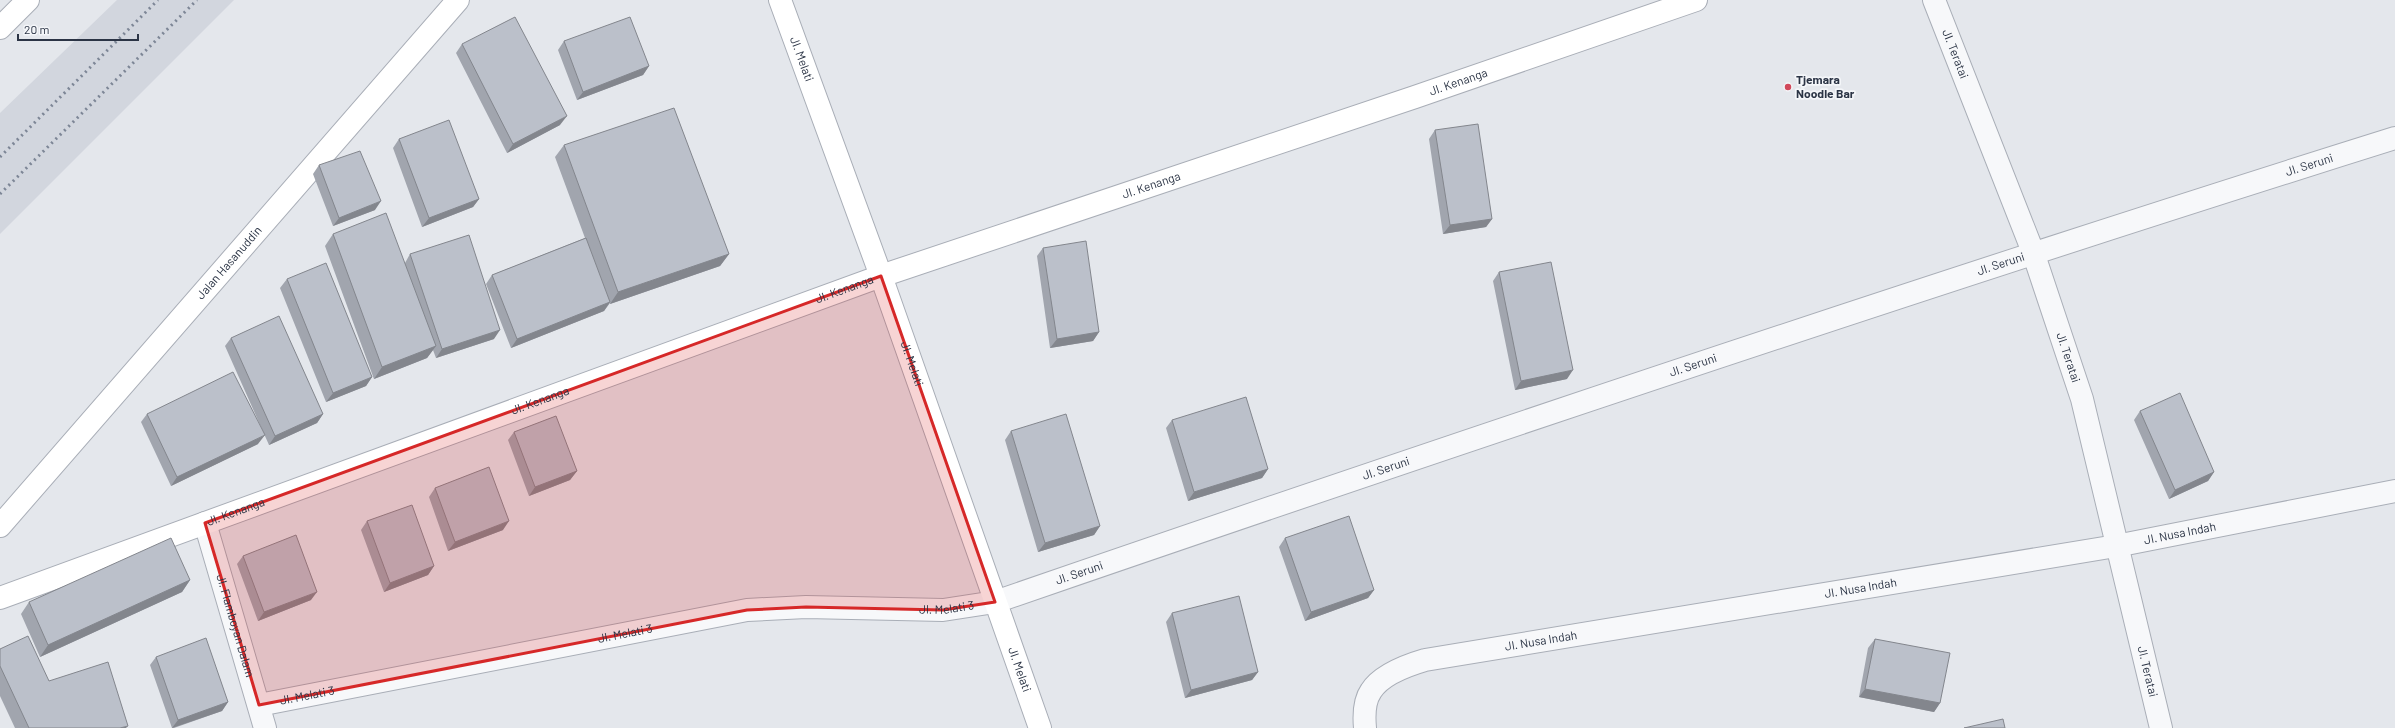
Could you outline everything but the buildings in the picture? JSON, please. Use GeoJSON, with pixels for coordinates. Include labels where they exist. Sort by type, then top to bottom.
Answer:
{"type":"FeatureCollection","features":[{"type":"Feature","properties":{"kind":"street"},"geometry":{"type":"LineString","coordinates":[[0,28],[28,0]]}},
{"type":"Feature","properties":{"kind":"street","name":"Jalan Hasanuddin"},"geometry":{"type":"LineString","coordinates":[[0,526],[458,0]]}},
{"type":"Feature","properties":{"kind":"street","name":"Jl. Melati"},"geometry":{"type":"LineString","coordinates":[[780,0],[881,276],[1040,728]]}},
{"type":"Feature","properties":{"kind":"street","name":"Jl. Kenanga"},"geometry":{"type":"LineString","coordinates":[[0,598],[881,276],[1408,100],[1696,0]]}},
{"type":"Feature","properties":{"kind":"street","name":"Jl. Teratai"},"geometry":{"type":"LineString","coordinates":[[1934,0],[2033,252],[2082,399],[2116,546],[2161,728]]}},
{"type":"Feature","properties":{"kind":"street","name":"Jl. Seruni"},"geometry":{"type":"LineString","coordinates":[[995,602],[1503,427],[2033,252],[2395,138]]}},
{"type":"Feature","properties":{"kind":"street","name":"Jl. Nusa Indah"},"geometry":{"type":"LineString","coordinates":[[1365,728],[1365,710],[1371,691],[1386,678],[1410,665],[1425,660],[2116,546],[2395,491]]}},
{"type":"Feature","properties":{"kind":"street","name":"Jl. Flamboyan Dalam"},"geometry":{"type":"LineString","coordinates":[[205,523],[265,728]]}},
{"type":"Feature","properties":{"kind":"street","name":"Jl. Melati 3"},"geometry":{"type":"LineString","coordinates":[[259,706],[747,610],[806,607],[944,610],[995,602]]}},
{"type":"Feature","properties":{"kind":"highlighted area"},"geometry":{"type":"Polygon","coordinates":[[[881,276],[995,602],[943,610],[806,607],[747,610],[259,705],[205,523],[881,276]]]}},
{"type":"Feature","properties":{"kind":"shaded area"},"geometry":{"type":"Polygon","coordinates":[[[117,0],[234,0],[0,234],[0,113],[117,0]]]}},
{"type":"Feature","properties":{"kind":"railway"},"geometry":{"type":"LineString","coordinates":[[0,157],[158,0]]}},
{"type":"Feature","properties":{"kind":"railway"},"geometry":{"type":"LineString","coordinates":[[0,194],[197,0]]}},
{"type":"Feature","properties":{"kind":"place","name":"Tjemara Noodle Bar"},"geometry":{"type":"Point","coordinates":[1788,87]}}]}
